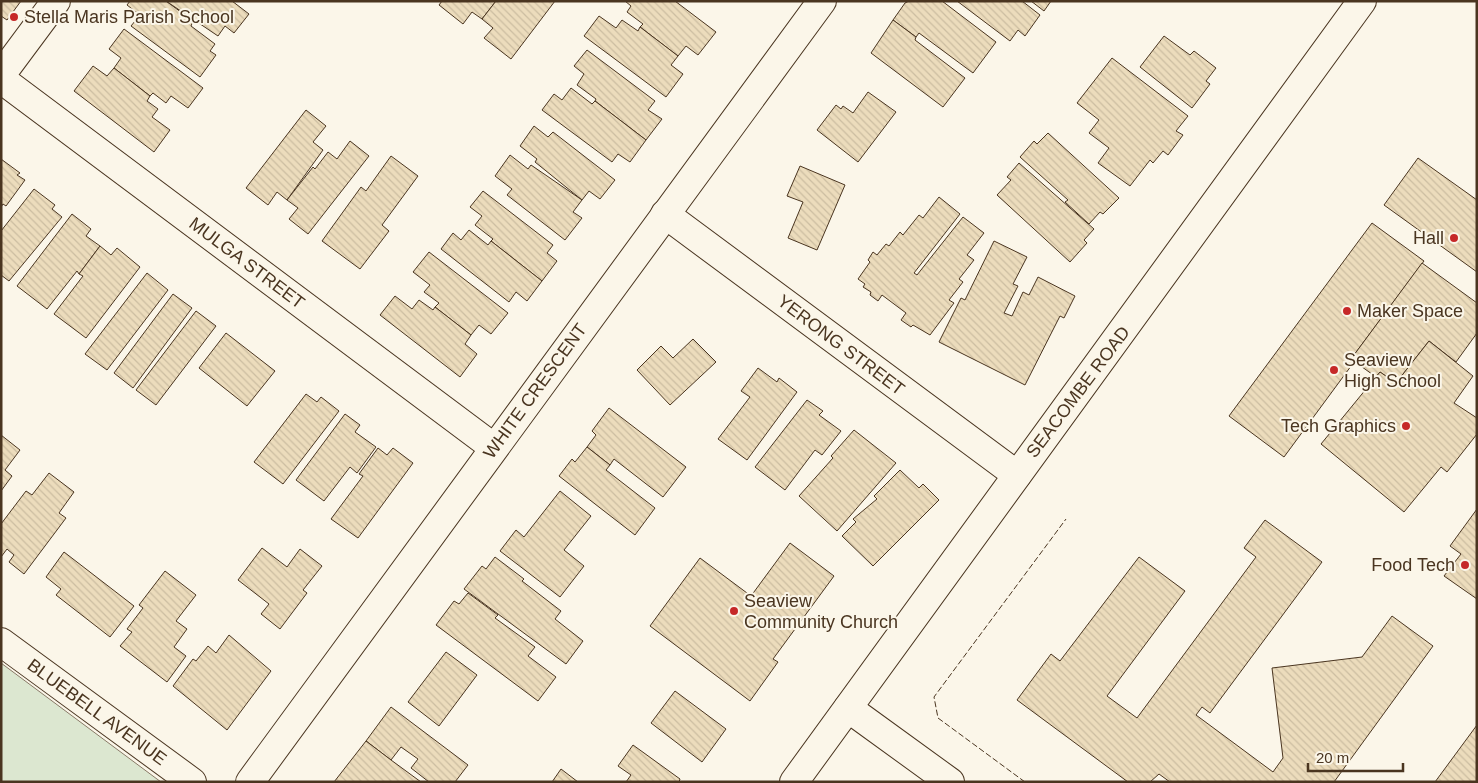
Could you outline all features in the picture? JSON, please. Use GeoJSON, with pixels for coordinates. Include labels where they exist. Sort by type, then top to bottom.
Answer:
{"type":"FeatureCollection","features":[{"type":"Feature","properties":{"kind":"street"},"geometry":{"type":"LineString","coordinates":[[1,75],[56,1]]}},
{"type":"Feature","properties":{"kind":"street","name":"WHITE CRESCENT"},"geometry":{"type":"LineString","coordinates":[[250,782],[493,447],[822,1]]}},
{"type":"Feature","properties":{"kind":"street","name":"SEACOMBE ROAD"},"geometry":{"type":"LineString","coordinates":[[794,782],[1017,475],[1104,359],[1362,1]]}},
{"type":"Feature","properties":{"kind":"street","name":"MULGA STREET"},"geometry":{"type":"LineString","coordinates":[[1,79],[493,447]]}},
{"type":"Feature","properties":{"kind":"street","name":"YERONG STREET"},"geometry":{"type":"LineString","coordinates":[[665,214],[1017,475]]}},
{"type":"Feature","properties":{"kind":"street","name":"BLUEBELL AVENUE"},"geometry":{"type":"LineString","coordinates":[[1,642],[192,782]]}},
{"type":"Feature","properties":{"kind":"street"},"geometry":{"type":"LineString","coordinates":[[848,708],[950,782]]}},
{"type":"Feature","properties":{"kind":"green space"},"geometry":{"type":"Polygon","coordinates":[[[1,663],[161,782],[1,782],[1,663]]]}},
{"type":"Feature","properties":{"kind":"building","name":"Stella Maris Parish School"},"geometry":{"type":"Polygon","coordinates":[[[1,1],[21,1],[7,20],[1,16],[1,1]]]}},
{"type":"Feature","properties":{"kind":"building"},"geometry":{"type":"Polygon","coordinates":[[[130,1],[166,1],[193,21],[191,26],[215,44],[210,51],[216,55],[200,77],[131,26],[140,15],[127,5],[130,1]]]}},
{"type":"Feature","properties":{"kind":"building"},"geometry":{"type":"Polygon","coordinates":[[[166,1],[232,1],[249,14],[234,33],[225,26],[218,36],[166,1]]]}},
{"type":"Feature","properties":{"kind":"building"},"geometry":{"type":"Polygon","coordinates":[[[442,1],[496,1],[482,19],[472,12],[463,24],[439,5],[442,1]]]}},
{"type":"Feature","properties":{"kind":"building"},"geometry":{"type":"Polygon","coordinates":[[[496,1],[555,1],[511,59],[484,38],[493,28],[482,19],[496,1]]]}},
{"type":"Feature","properties":{"kind":"building"},"geometry":{"type":"Polygon","coordinates":[[[625,1],[675,1],[716,32],[698,55],[686,46],[678,56],[640,27],[643,24],[627,12],[631,6],[625,1]]]}},
{"type":"Feature","properties":{"kind":"building"},"geometry":{"type":"Polygon","coordinates":[[[909,1],[942,1],[996,42],[973,73],[919,33],[916,37],[893,20],[905,3],[909,1]]]}},
{"type":"Feature","properties":{"kind":"building"},"geometry":{"type":"Polygon","coordinates":[[[957,1],[1022,1],[1040,15],[1025,36],[1018,30],[1010,41],[957,1]]]}},
{"type":"Feature","properties":{"kind":"building"},"geometry":{"type":"Polygon","coordinates":[[[1031,1],[1051,1],[1044,11],[1031,1]]]}},
{"type":"Feature","properties":{"kind":"building"},"geometry":{"type":"Polygon","coordinates":[[[599,16],[616,28],[622,20],[638,31],[640,27],[678,56],[671,65],[683,74],[666,97],[584,36],[599,16]]]}},
{"type":"Feature","properties":{"kind":"building"},"geometry":{"type":"Polygon","coordinates":[[[893,20],[916,37],[915,40],[965,78],[943,107],[871,53],[893,20]]]}},
{"type":"Feature","properties":{"kind":"building"},"geometry":{"type":"Polygon","coordinates":[[[124,29],[203,88],[188,108],[171,96],[166,103],[153,93],[150,96],[114,68],[121,58],[109,49],[124,29]]]}},
{"type":"Feature","properties":{"kind":"building"},"geometry":{"type":"Polygon","coordinates":[[[1164,36],[1190,55],[1194,51],[1216,68],[1206,81],[1210,84],[1192,108],[1140,67],[1164,36]]]}},
{"type":"Feature","properties":{"kind":"building"},"geometry":{"type":"Polygon","coordinates":[[[587,50],[655,101],[648,110],[662,119],[646,140],[577,85],[584,74],[574,66],[587,50]]]}},
{"type":"Feature","properties":{"kind":"building"},"geometry":{"type":"Polygon","coordinates":[[[1112,58],[1188,116],[1176,131],[1183,135],[1168,155],[1163,151],[1153,163],[1150,160],[1130,186],[1098,163],[1109,148],[1089,133],[1099,120],[1077,103],[1112,58]]]}},
{"type":"Feature","properties":{"kind":"building"},"geometry":{"type":"Polygon","coordinates":[[[93,66],[107,76],[114,68],[150,96],[147,101],[158,109],[152,117],[170,130],[154,152],[74,91],[93,66]]]}},
{"type":"Feature","properties":{"kind":"building"},"geometry":{"type":"Polygon","coordinates":[[[571,88],[592,104],[595,101],[646,140],[630,162],[618,154],[612,162],[542,110],[554,94],[562,100],[571,88]]]}},
{"type":"Feature","properties":{"kind":"building"},"geometry":{"type":"Polygon","coordinates":[[[868,92],[896,112],[858,162],[817,130],[836,105],[841,109],[843,106],[853,113],[868,92]]]}},
{"type":"Feature","properties":{"kind":"building"},"geometry":{"type":"Polygon","coordinates":[[[306,110],[326,126],[313,142],[323,150],[287,200],[277,192],[268,205],[246,188],[306,110]]]}},
{"type":"Feature","properties":{"kind":"building"},"geometry":{"type":"Polygon","coordinates":[[[534,126],[548,137],[553,132],[615,180],[600,199],[589,191],[582,200],[535,162],[537,159],[520,146],[534,126]]]}},
{"type":"Feature","properties":{"kind":"building"},"geometry":{"type":"Polygon","coordinates":[[[1048,133],[1119,198],[1103,214],[1100,212],[1089,224],[1065,202],[1068,200],[1020,157],[1034,141],[1037,144],[1048,133]]]}},
{"type":"Feature","properties":{"kind":"building"},"geometry":{"type":"Polygon","coordinates":[[[350,141],[369,156],[308,234],[289,219],[298,208],[287,200],[313,167],[315,169],[328,152],[337,159],[350,141]]]}},
{"type":"Feature","properties":{"kind":"building"},"geometry":{"type":"Polygon","coordinates":[[[510,155],[528,169],[531,165],[582,200],[573,212],[582,218],[565,240],[507,195],[512,189],[495,176],[510,155]]]}},
{"type":"Feature","properties":{"kind":"building"},"geometry":{"type":"Polygon","coordinates":[[[391,156],[418,176],[382,225],[389,231],[360,269],[322,241],[361,187],[366,191],[391,156]]]}},
{"type":"Feature","properties":{"kind":"building","name":"Hall"},"geometry":{"type":"Polygon","coordinates":[[[1418,158],[1477,200],[1477,272],[1384,205],[1418,158]]]}},
{"type":"Feature","properties":{"kind":"building"},"geometry":{"type":"Polygon","coordinates":[[[1,159],[20,173],[17,175],[25,180],[6,206],[3,204],[1,207],[1,159]]]}},
{"type":"Feature","properties":{"kind":"building"},"geometry":{"type":"Polygon","coordinates":[[[1019,163],[1094,229],[1084,240],[1087,243],[1070,262],[997,195],[1011,180],[1007,177],[1019,163]]]}},
{"type":"Feature","properties":{"kind":"building"},"geometry":{"type":"Polygon","coordinates":[[[800,166],[845,185],[817,250],[788,238],[803,202],[787,196],[800,166]]]}},
{"type":"Feature","properties":{"kind":"building"},"geometry":{"type":"Polygon","coordinates":[[[34,189],[55,205],[52,209],[62,217],[9,281],[1,275],[1,231],[34,189]]]}},
{"type":"Feature","properties":{"kind":"building"},"geometry":{"type":"Polygon","coordinates":[[[483,191],[553,245],[547,253],[557,261],[542,281],[491,241],[493,239],[475,225],[482,216],[470,207],[483,191]]]}},
{"type":"Feature","properties":{"kind":"building"},"geometry":{"type":"Polygon","coordinates":[[[939,197],[960,214],[914,273],[917,275],[963,217],[984,233],[967,255],[974,260],[959,279],[963,282],[949,300],[954,303],[930,335],[913,325],[911,327],[901,320],[906,313],[882,295],[878,301],[870,295],[871,292],[863,287],[865,284],[858,279],[870,262],[868,260],[873,252],[877,255],[886,244],[889,246],[900,232],[903,235],[919,215],[923,218],[939,197]]]}},
{"type":"Feature","properties":{"kind":"building"},"geometry":{"type":"Polygon","coordinates":[[[72,214],[91,229],[86,236],[100,246],[79,274],[77,271],[47,309],[17,286],[72,214]]]}},
{"type":"Feature","properties":{"kind":"building","name":"Maker Space"},"geometry":{"type":"Polygon","coordinates":[[[1372,223],[1424,261],[1351,359],[1354,362],[1284,457],[1229,416],[1372,223]]]}},
{"type":"Feature","properties":{"kind":"building"},"geometry":{"type":"Polygon","coordinates":[[[469,230],[488,245],[491,241],[542,281],[527,301],[516,292],[509,302],[441,249],[453,233],[461,240],[469,230]]]}},
{"type":"Feature","properties":{"kind":"building"},"geometry":{"type":"Polygon","coordinates":[[[994,241],[1027,257],[1013,284],[1018,286],[1004,313],[1012,316],[1023,292],[1029,295],[1038,277],[1075,296],[1064,318],[1060,316],[1025,385],[939,342],[961,298],[965,300],[994,241]]]}},
{"type":"Feature","properties":{"kind":"building"},"geometry":{"type":"Polygon","coordinates":[[[100,246],[111,255],[117,248],[140,267],[86,338],[54,314],[83,276],[79,274],[100,246]]]}},
{"type":"Feature","properties":{"kind":"building"},"geometry":{"type":"Polygon","coordinates":[[[429,252],[508,313],[491,334],[479,325],[471,335],[435,307],[439,303],[424,292],[430,285],[413,272],[429,252]]]}},
{"type":"Feature","properties":{"kind":"building"},"geometry":{"type":"Polygon","coordinates":[[[1422,263],[1477,303],[1477,333],[1456,362],[1429,341],[1396,383],[1380,372],[1376,377],[1351,359],[1422,263]]]}},
{"type":"Feature","properties":{"kind":"building"},"geometry":{"type":"Polygon","coordinates":[[[147,273],[168,290],[107,370],[85,354],[147,273]]]}},
{"type":"Feature","properties":{"kind":"building"},"geometry":{"type":"Polygon","coordinates":[[[173,294],[192,308],[133,388],[114,373],[173,294]]]}},
{"type":"Feature","properties":{"kind":"building"},"geometry":{"type":"Polygon","coordinates":[[[395,296],[412,309],[419,300],[433,310],[435,307],[471,335],[465,344],[477,354],[460,377],[380,315],[395,296]]]}},
{"type":"Feature","properties":{"kind":"building"},"geometry":{"type":"Polygon","coordinates":[[[196,311],[216,326],[156,405],[136,390],[196,311]]]}},
{"type":"Feature","properties":{"kind":"building"},"geometry":{"type":"Polygon","coordinates":[[[226,333],[275,371],[247,406],[199,368],[226,333]]]}},
{"type":"Feature","properties":{"kind":"building"},"geometry":{"type":"Polygon","coordinates":[[[693,339],[716,362],[670,405],[637,370],[661,346],[673,358],[693,339]]]}},
{"type":"Feature","properties":{"kind":"building","name":"Tech Graphics"},"geometry":{"type":"Polygon","coordinates":[[[1429,341],[1473,376],[1454,403],[1477,418],[1477,434],[1447,472],[1441,467],[1404,512],[1321,444],[1380,372],[1396,383],[1429,341]]]}},
{"type":"Feature","properties":{"kind":"building"},"geometry":{"type":"Polygon","coordinates":[[[758,368],[777,382],[779,378],[797,392],[747,460],[718,439],[750,397],[741,391],[758,368]]]}},
{"type":"Feature","properties":{"kind":"building"},"geometry":{"type":"Polygon","coordinates":[[[306,394],[317,402],[321,397],[339,411],[283,484],[254,462],[306,394]]]}},
{"type":"Feature","properties":{"kind":"building"},"geometry":{"type":"Polygon","coordinates":[[[807,400],[823,411],[819,415],[841,431],[822,455],[815,450],[785,490],[755,467],[807,400]]]}},
{"type":"Feature","properties":{"kind":"building"},"geometry":{"type":"Polygon","coordinates":[[[609,408],[686,467],[663,497],[614,459],[610,465],[587,447],[596,435],[592,431],[609,408]]]}},
{"type":"Feature","properties":{"kind":"building"},"geometry":{"type":"Polygon","coordinates":[[[345,414],[360,425],[355,432],[376,447],[357,473],[350,467],[324,501],[296,480],[345,414]]]}},
{"type":"Feature","properties":{"kind":"building"},"geometry":{"type":"Polygon","coordinates":[[[854,430],[896,463],[837,531],[799,496],[833,458],[831,456],[854,430]]]}},
{"type":"Feature","properties":{"kind":"building"},"geometry":{"type":"Polygon","coordinates":[[[1,435],[20,450],[5,470],[12,476],[1,491],[1,435]]]}},
{"type":"Feature","properties":{"kind":"building"},"geometry":{"type":"Polygon","coordinates":[[[587,447],[610,465],[606,470],[655,508],[635,535],[559,476],[572,459],[575,462],[587,447]]]}},
{"type":"Feature","properties":{"kind":"building"},"geometry":{"type":"Polygon","coordinates":[[[378,448],[387,455],[393,448],[413,463],[358,538],[331,519],[363,476],[359,474],[378,448]]]}},
{"type":"Feature","properties":{"kind":"building"},"geometry":{"type":"Polygon","coordinates":[[[900,470],[919,488],[923,484],[939,500],[873,566],[842,536],[856,522],[853,519],[877,499],[874,496],[900,470]]]}},
{"type":"Feature","properties":{"kind":"building"},"geometry":{"type":"Polygon","coordinates":[[[49,473],[74,492],[59,513],[66,518],[24,574],[9,562],[14,555],[7,549],[1,557],[1,524],[26,491],[32,495],[49,473]]]}},
{"type":"Feature","properties":{"kind":"building"},"geometry":{"type":"Polygon","coordinates":[[[560,491],[591,516],[564,550],[584,566],[560,597],[500,551],[516,530],[524,537],[560,491]]]}},
{"type":"Feature","properties":{"kind":"building","name":"Food Tech"},"geometry":{"type":"Polygon","coordinates":[[[1477,509],[1477,599],[1444,576],[1461,554],[1450,546],[1477,509]]]}},
{"type":"Feature","properties":{"kind":"building"},"geometry":{"type":"Polygon","coordinates":[[[1265,520],[1322,562],[1210,713],[1202,707],[1196,715],[1273,772],[1283,758],[1272,668],[1362,657],[1392,616],[1433,646],[1334,782],[1170,782],[1159,774],[1150,782],[1128,782],[1017,700],[1051,654],[1060,661],[1139,557],[1185,591],[1107,696],[1137,718],[1256,557],[1244,548],[1265,520]]]}},
{"type":"Feature","properties":{"kind":"building","name":"Seaview Community Church"},"geometry":{"type":"Polygon","coordinates":[[[790,543],[834,576],[773,659],[778,662],[750,701],[650,626],[700,558],[751,596],[790,543]]]}},
{"type":"Feature","properties":{"kind":"building"},"geometry":{"type":"Polygon","coordinates":[[[262,548],[287,567],[300,549],[322,566],[303,590],[307,593],[280,629],[261,614],[269,604],[238,580],[262,548]]]}},
{"type":"Feature","properties":{"kind":"building"},"geometry":{"type":"Polygon","coordinates":[[[64,552],[134,606],[110,637],[56,595],[61,589],[46,577],[64,552]]]}},
{"type":"Feature","properties":{"kind":"building"},"geometry":{"type":"Polygon","coordinates":[[[495,557],[561,611],[555,619],[583,641],[566,664],[464,589],[482,566],[486,569],[495,557]]]}},
{"type":"Feature","properties":{"kind":"building"},"geometry":{"type":"Polygon","coordinates":[[[165,571],[196,595],[176,621],[187,629],[174,647],[186,656],[167,682],[120,646],[132,632],[127,629],[143,608],[139,605],[165,571]]]}},
{"type":"Feature","properties":{"kind":"building"},"geometry":{"type":"Polygon","coordinates":[[[468,593],[498,615],[495,618],[535,647],[528,656],[556,677],[538,701],[436,625],[454,601],[459,604],[468,593]]]}},
{"type":"Feature","properties":{"kind":"building"},"geometry":{"type":"Polygon","coordinates":[[[229,635],[271,671],[227,730],[173,686],[193,659],[196,661],[208,646],[216,653],[229,635]]]}},
{"type":"Feature","properties":{"kind":"building"},"geometry":{"type":"Polygon","coordinates":[[[446,652],[477,675],[439,726],[408,702],[446,652]]]}},
{"type":"Feature","properties":{"kind":"building"},"geometry":{"type":"Polygon","coordinates":[[[675,691],[726,729],[702,762],[651,723],[675,691]]]}},
{"type":"Feature","properties":{"kind":"building"},"geometry":{"type":"Polygon","coordinates":[[[391,707],[468,765],[455,782],[429,782],[411,768],[418,759],[401,747],[391,760],[366,741],[391,707]]]}},
{"type":"Feature","properties":{"kind":"building"},"geometry":{"type":"Polygon","coordinates":[[[1477,725],[1477,782],[1435,782],[1477,725]]]}},
{"type":"Feature","properties":{"kind":"building"},"geometry":{"type":"Polygon","coordinates":[[[366,741],[391,760],[421,782],[334,782],[366,741]]]}},
{"type":"Feature","properties":{"kind":"building"},"geometry":{"type":"Polygon","coordinates":[[[633,745],[680,779],[679,782],[626,782],[631,775],[618,766],[633,745]]]}},
{"type":"Feature","properties":{"kind":"building"},"geometry":{"type":"Polygon","coordinates":[[[561,769],[578,782],[552,782],[561,769]]]}},
{"type":"Feature","properties":{"kind":"fence"},"geometry":{"type":"LineString","coordinates":[[1025,782],[938,718],[934,697],[1066,519]]}},
{"type":"Feature","properties":{"kind":"place","name":"Stella Maris Parish School"},"geometry":{"type":"Point","coordinates":[14,17]}},
{"type":"Feature","properties":{"kind":"place","name":"Hall"},"geometry":{"type":"Point","coordinates":[1454,238]}},
{"type":"Feature","properties":{"kind":"place","name":"Maker Space"},"geometry":{"type":"Point","coordinates":[1347,311]}},
{"type":"Feature","properties":{"kind":"place","name":"Seaview High School"},"geometry":{"type":"Point","coordinates":[1334,370]}},
{"type":"Feature","properties":{"kind":"place","name":"Tech Graphics"},"geometry":{"type":"Point","coordinates":[1406,426]}},
{"type":"Feature","properties":{"kind":"place","name":"Food Tech"},"geometry":{"type":"Point","coordinates":[1465,565]}},
{"type":"Feature","properties":{"kind":"place","name":"Seaview Community Church"},"geometry":{"type":"Point","coordinates":[734,611]}}]}
